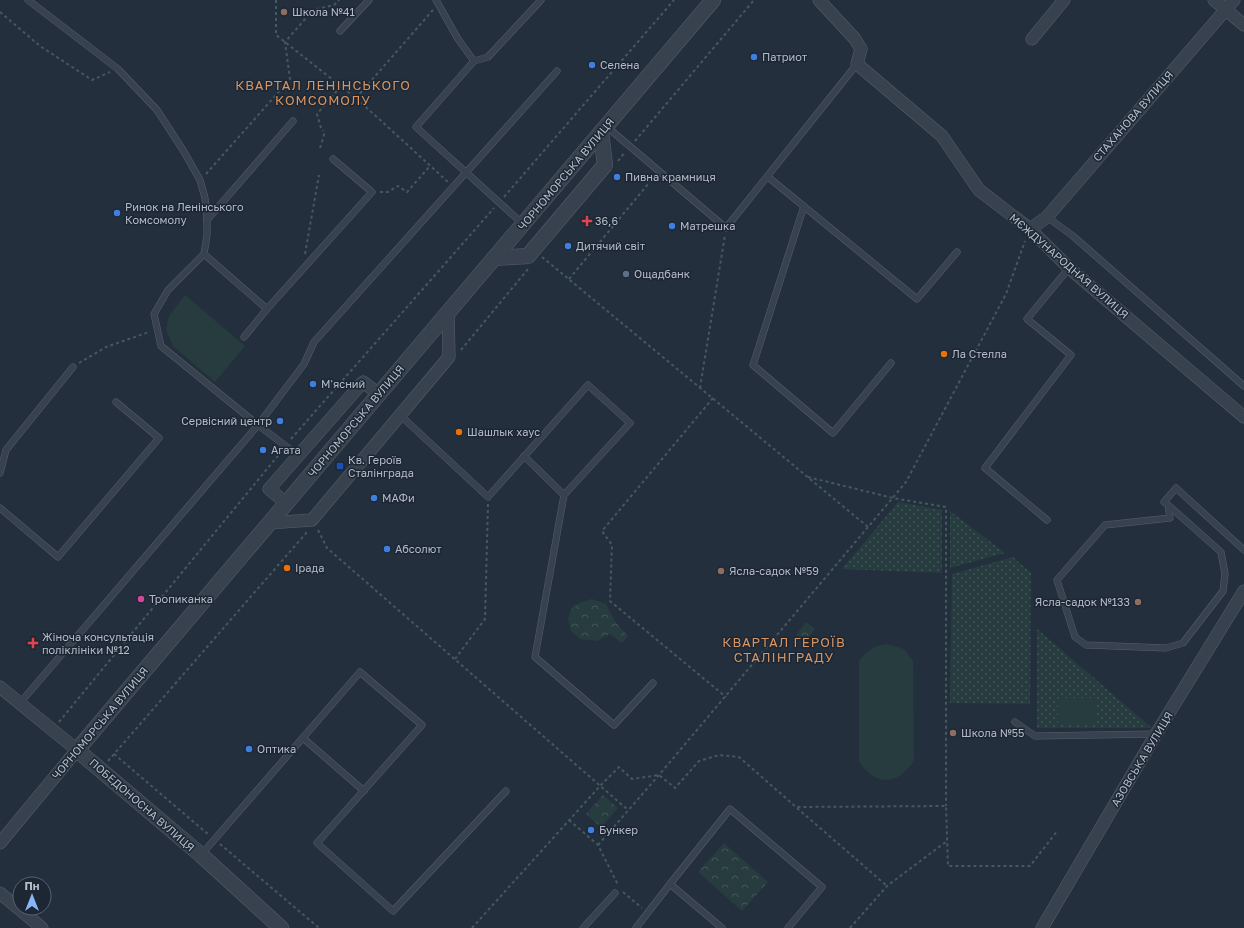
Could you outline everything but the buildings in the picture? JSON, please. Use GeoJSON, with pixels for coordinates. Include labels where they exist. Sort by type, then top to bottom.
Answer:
{"type":"FeatureCollection","features":[{"type":"Feature","properties":{"kind":"street","name":"ЧОРНОМОРСЬКА ВУЛИЦЯ"},"geometry":{"type":"LineString","coordinates":[[0,842],[268,523],[713,0]]}},
{"type":"Feature","properties":{"kind":"street"},"geometry":{"type":"LineString","coordinates":[[819,0],[855,39],[861,49],[857,64]]}},
{"type":"Feature","properties":{"kind":"street"},"geometry":{"type":"LineString","coordinates":[[1032,39],[1064,0]]}},
{"type":"Feature","properties":{"kind":"street"},"geometry":{"type":"LineString","coordinates":[[1214,0],[1244,25]]}},
{"type":"Feature","properties":{"kind":"street","name":"СТАХАНОВА ВУЛИЦЯ"},"geometry":{"type":"LineString","coordinates":[[1030,228],[1047,217],[1234,0]]}},
{"type":"Feature","properties":{"kind":"street","name":"МЄЖДУНАРОДНАЯ ВУЛИЦЯ"},"geometry":{"type":"LineString","coordinates":[[857,64],[942,136],[979,190],[1030,228],[1069,268],[1244,417]]}},
{"type":"Feature","properties":{"kind":"street"},"geometry":{"type":"LineString","coordinates":[[494,258],[528,256],[604,165],[604,129]]}},
{"type":"Feature","properties":{"kind":"street"},"geometry":{"type":"LineString","coordinates":[[268,523],[312,520],[449,357],[448,312]]}},
{"type":"Feature","properties":{"kind":"street"},"geometry":{"type":"LineString","coordinates":[[286,503],[269,489],[363,382],[379,394]]}},
{"type":"Feature","properties":{"kind":"street","name":"АЗОВСЬКА ВУЛИЦЯ"},"geometry":{"type":"LineString","coordinates":[[1042,928],[1156,734],[1244,591]]}},
{"type":"Feature","properties":{"kind":"street","name":"ПОБЕДОНОСНА ВУЛИЦЯ"},"geometry":{"type":"LineString","coordinates":[[0,686],[78,750],[201,855],[281,928]]}},
{"type":"Feature","properties":{"kind":"street"},"geometry":{"type":"LineString","coordinates":[[0,893],[42,928]]}},
{"type":"Feature","properties":{"kind":"lane"},"geometry":{"type":"LineString","coordinates":[[28,0],[118,69],[156,110],[183,150],[200,180],[205,198],[208,235],[204,254],[168,290],[154,314],[161,346],[258,425],[299,456]]}},
{"type":"Feature","properties":{"kind":"lane"},"geometry":{"type":"LineString","coordinates":[[340,31],[369,0]]}},
{"type":"Feature","properties":{"kind":"lane"},"geometry":{"type":"LineString","coordinates":[[523,224],[416,127],[474,61],[488,57],[541,0]]}},
{"type":"Feature","properties":{"kind":"lane"},"geometry":{"type":"LineString","coordinates":[[437,2],[458,39],[474,61]]}},
{"type":"Feature","properties":{"kind":"lane"},"geometry":{"type":"LineString","coordinates":[[604,129],[659,171],[726,228],[857,64]]}},
{"type":"Feature","properties":{"kind":"lane"},"geometry":{"type":"LineString","coordinates":[[20,703],[258,425],[304,364],[314,342],[557,71]]}},
{"type":"Feature","properties":{"kind":"lane"},"geometry":{"type":"LineString","coordinates":[[207,220],[293,121]]}},
{"type":"Feature","properties":{"kind":"lane"},"geometry":{"type":"LineString","coordinates":[[244,337],[267,309],[372,192],[333,159]]}},
{"type":"Feature","properties":{"kind":"lane"},"geometry":{"type":"LineString","coordinates":[[768,177],[917,299],[957,252]]}},
{"type":"Feature","properties":{"kind":"lane"},"geometry":{"type":"LineString","coordinates":[[804,206],[753,365],[834,433],[891,363]]}},
{"type":"Feature","properties":{"kind":"lane"},"geometry":{"type":"LineString","coordinates":[[1047,217],[1073,236],[1244,386]]}},
{"type":"Feature","properties":{"kind":"lane"},"geometry":{"type":"LineString","coordinates":[[204,254],[267,309]]}},
{"type":"Feature","properties":{"kind":"lane"},"geometry":{"type":"LineString","coordinates":[[1047,520],[985,468],[1071,356],[1027,319],[1069,268]]}},
{"type":"Feature","properties":{"kind":"lane"},"geometry":{"type":"LineString","coordinates":[[0,472],[6,450],[73,367]]}},
{"type":"Feature","properties":{"kind":"lane"},"geometry":{"type":"LineString","coordinates":[[400,416],[488,497],[588,385],[630,423],[564,495],[535,657],[614,725],[653,683]]}},
{"type":"Feature","properties":{"kind":"lane"},"geometry":{"type":"LineString","coordinates":[[0,508],[58,557],[159,438],[116,402]]}},
{"type":"Feature","properties":{"kind":"lane"},"geometry":{"type":"LineString","coordinates":[[524,456],[564,495]]}},
{"type":"Feature","properties":{"kind":"lane"},"geometry":{"type":"LineString","coordinates":[[1168,505],[1170,518],[1105,525],[1058,580],[1060,591],[1075,637],[1086,645],[1166,648],[1183,644],[1223,591],[1225,574],[1221,552],[1168,505],[1164,502],[1176,488],[1244,550]]}},
{"type":"Feature","properties":{"kind":"lane"},"geometry":{"type":"LineString","coordinates":[[201,855],[360,672],[422,725],[317,844],[393,911],[506,791]]}},
{"type":"Feature","properties":{"kind":"lane"},"geometry":{"type":"LineString","coordinates":[[1015,722],[1036,736],[1156,734]]}},
{"type":"Feature","properties":{"kind":"lane"},"geometry":{"type":"LineString","coordinates":[[303,738],[364,791]]}},
{"type":"Feature","properties":{"kind":"lane"},"geometry":{"type":"LineString","coordinates":[[636,928],[730,809],[822,887],[788,928]]}},
{"type":"Feature","properties":{"kind":"lane"},"geometry":{"type":"LineString","coordinates":[[670,884],[722,928]]}},
{"type":"Feature","properties":{"kind":"lane"},"geometry":{"type":"LineString","coordinates":[[583,928],[615,893]]}},
{"type":"Feature","properties":{"kind":"path"},"geometry":{"type":"LineString","coordinates":[[276,0],[276,35],[356,98],[453,186]]}},
{"type":"Feature","properties":{"kind":"path"},"geometry":{"type":"LineString","coordinates":[[200,180],[290,79],[285,42],[313,10],[334,5],[339,0]]}},
{"type":"Feature","properties":{"kind":"path"},"geometry":{"type":"LineString","coordinates":[[53,730],[285,446],[500,202],[674,0]]}},
{"type":"Feature","properties":{"kind":"path"},"geometry":{"type":"LineString","coordinates":[[356,98],[437,2]]}},
{"type":"Feature","properties":{"kind":"path"},"geometry":{"type":"LineString","coordinates":[[0,12],[40,46],[92,80],[118,69]]}},
{"type":"Feature","properties":{"kind":"path"},"geometry":{"type":"LineString","coordinates":[[320,148],[324,135],[317,114],[341,86]]}},
{"type":"Feature","properties":{"kind":"path"},"geometry":{"type":"LineString","coordinates":[[372,192],[388,192],[398,186],[407,192],[430,166]]}},
{"type":"Feature","properties":{"kind":"path"},"geometry":{"type":"LineString","coordinates":[[569,279],[659,171]]}},
{"type":"Feature","properties":{"kind":"path"},"geometry":{"type":"LineString","coordinates":[[302,270],[319,175]]}},
{"type":"Feature","properties":{"kind":"path"},"geometry":{"type":"LineString","coordinates":[[700,388],[726,228]]}},
{"type":"Feature","properties":{"kind":"path"},"geometry":{"type":"LineString","coordinates":[[598,845],[660,775],[906,482],[1006,294],[1030,228]]}},
{"type":"Feature","properties":{"kind":"path"},"geometry":{"type":"LineString","coordinates":[[540,255],[868,527]]}},
{"type":"Feature","properties":{"kind":"path"},"geometry":{"type":"LineString","coordinates":[[73,367],[106,347],[157,329]]}},
{"type":"Feature","properties":{"kind":"path"},"geometry":{"type":"LineString","coordinates":[[713,398],[602,531],[612,545],[610,601],[726,697]]}},
{"type":"Feature","properties":{"kind":"path"},"geometry":{"type":"LineString","coordinates":[[808,477],[893,498],[946,507],[946,806],[948,866],[1030,866],[1058,830]]}},
{"type":"Feature","properties":{"kind":"path"},"geometry":{"type":"LineString","coordinates":[[455,658],[486,619],[488,497]]}},
{"type":"Feature","properties":{"kind":"path"},"geometry":{"type":"LineString","coordinates":[[312,520],[328,548],[628,810]]}},
{"type":"Feature","properties":{"kind":"path"},"geometry":{"type":"LineString","coordinates":[[472,928],[600,786],[619,767],[632,779],[660,775],[675,788],[699,761],[719,755],[739,757],[887,886]]}},
{"type":"Feature","properties":{"kind":"path"},"geometry":{"type":"LineString","coordinates":[[796,807],[946,806]]}},
{"type":"Feature","properties":{"kind":"path"},"geometry":{"type":"LineString","coordinates":[[569,820],[598,845],[621,891],[647,913]]}},
{"type":"Feature","properties":{"kind":"path"},"geometry":{"type":"LineString","coordinates":[[850,928],[887,886],[947,840]]}},
{"type":"Feature","properties":{"kind":"green space"},"geometry":{"type":"Polygon","coordinates":[[[185,295],[245,346],[215,382],[173,346],[166,330],[169,316],[185,295]]]}},
{"type":"Feature","properties":{"kind":"green space"},"geometry":{"type":"Polygon","coordinates":[[[898,502],[942,510],[942,573],[842,569],[898,502]]]}},
{"type":"Feature","properties":{"kind":"green space"},"geometry":{"type":"Polygon","coordinates":[[[950,511],[1005,553],[950,568],[950,511]]]}},
{"type":"Feature","properties":{"kind":"green space"},"geometry":{"type":"Polygon","coordinates":[[[1013,557],[1031,573],[1030,704],[950,703],[952,574],[1013,557]]]}},
{"type":"Feature","properties":{"kind":"green space"},"geometry":{"type":"Polygon","coordinates":[[[592,599],[606,604],[616,623],[628,636],[622,643],[610,634],[597,641],[580,639],[571,631],[568,619],[571,609],[579,603],[592,599]]]}},
{"type":"Feature","properties":{"kind":"green space"},"geometry":{"type":"Polygon","coordinates":[[[806,622],[815,629],[805,642],[796,635],[806,622]]]}},
{"type":"Feature","properties":{"kind":"green space"},"geometry":{"type":"Polygon","coordinates":[[[1037,629],[1152,728],[1037,728],[1037,629]]]}},
{"type":"Feature","properties":{"kind":"green space"},"geometry":{"type":"Polygon","coordinates":[[[887,644],[904,649],[913,661],[914,760],[908,769],[901,775],[894,779],[886,780],[879,779],[872,775],[859,761],[859,661],[871,649],[887,644]]]}},
{"type":"Feature","properties":{"kind":"green space"},"geometry":{"type":"Polygon","coordinates":[[[1058,698],[1095,698],[1095,723],[1058,723],[1058,698]]]}},
{"type":"Feature","properties":{"kind":"green space"},"geometry":{"type":"Polygon","coordinates":[[[603,795],[618,808],[601,827],[586,814],[603,795]]]}},
{"type":"Feature","properties":{"kind":"green space"},"geometry":{"type":"Polygon","coordinates":[[[724,843],[768,882],[742,911],[698,872],[724,843]]]}},
{"type":"Feature","properties":{"kind":"place","name":"Школа №41"},"geometry":{"type":"Point","coordinates":[284,12]}},
{"type":"Feature","properties":{"kind":"place","name":"Патриот"},"geometry":{"type":"Point","coordinates":[754,57]}},
{"type":"Feature","properties":{"kind":"place","name":"Селена"},"geometry":{"type":"Point","coordinates":[592,65]}},
{"type":"Feature","properties":{"kind":"place","name":"Пивна крамниця"},"geometry":{"type":"Point","coordinates":[617,177]}},
{"type":"Feature","properties":{"kind":"place","name":"Ринок на Ленінського Комсомолу"},"geometry":{"type":"Point","coordinates":[117,213]}},
{"type":"Feature","properties":{"kind":"place","name":"36,6"},"geometry":{"type":"Point","coordinates":[587,221]}},
{"type":"Feature","properties":{"kind":"place","name":"Матрешка"},"geometry":{"type":"Point","coordinates":[672,226]}},
{"type":"Feature","properties":{"kind":"place","name":"Дитячий світ"},"geometry":{"type":"Point","coordinates":[568,246]}},
{"type":"Feature","properties":{"kind":"place","name":"Ощадбанк"},"geometry":{"type":"Point","coordinates":[626,274]}},
{"type":"Feature","properties":{"kind":"place","name":"Ла Стелла"},"geometry":{"type":"Point","coordinates":[944,354]}},
{"type":"Feature","properties":{"kind":"place","name":"М'ясний"},"geometry":{"type":"Point","coordinates":[313,384]}},
{"type":"Feature","properties":{"kind":"place","name":"Сервісний центр"},"geometry":{"type":"Point","coordinates":[280,421]}},
{"type":"Feature","properties":{"kind":"place","name":"Шашлык хаус"},"geometry":{"type":"Point","coordinates":[459,432]}},
{"type":"Feature","properties":{"kind":"place","name":"Агата"},"geometry":{"type":"Point","coordinates":[263,450]}},
{"type":"Feature","properties":{"kind":"place","name":"Кв. Героїв Сталінграда"},"geometry":{"type":"Point","coordinates":[340,466]}},
{"type":"Feature","properties":{"kind":"place","name":"МАФи"},"geometry":{"type":"Point","coordinates":[374,498]}},
{"type":"Feature","properties":{"kind":"place","name":"Абсолют"},"geometry":{"type":"Point","coordinates":[387,549]}},
{"type":"Feature","properties":{"kind":"place","name":"Ірада"},"geometry":{"type":"Point","coordinates":[287,568]}},
{"type":"Feature","properties":{"kind":"place","name":"Ясла-садок №59"},"geometry":{"type":"Point","coordinates":[721,571]}},
{"type":"Feature","properties":{"kind":"place","name":"Тропиканка"},"geometry":{"type":"Point","coordinates":[141,599]}},
{"type":"Feature","properties":{"kind":"place","name":"Ясла-садок №133"},"geometry":{"type":"Point","coordinates":[1138,602]}},
{"type":"Feature","properties":{"kind":"place","name":"Жіноча консультація поліклініки №12"},"geometry":{"type":"Point","coordinates":[33,643]}},
{"type":"Feature","properties":{"kind":"place","name":"Школа №55"},"geometry":{"type":"Point","coordinates":[953,733]}},
{"type":"Feature","properties":{"kind":"place","name":"Оптика"},"geometry":{"type":"Point","coordinates":[249,749]}},
{"type":"Feature","properties":{"kind":"place","name":"Бункер"},"geometry":{"type":"Point","coordinates":[591,830]}},
{"type":"Feature","properties":{"kind":"district","name":"КВАРТАЛ ЛЕНІНСЬКОГО КОМСОМОЛУ"},"geometry":{"type":"Point","coordinates":[323,92]}},
{"type":"Feature","properties":{"kind":"district","name":"КВАРТАЛ ГЕРОЇВ СТАЛІНГРАДУ"},"geometry":{"type":"Point","coordinates":[784,650]}}]}
